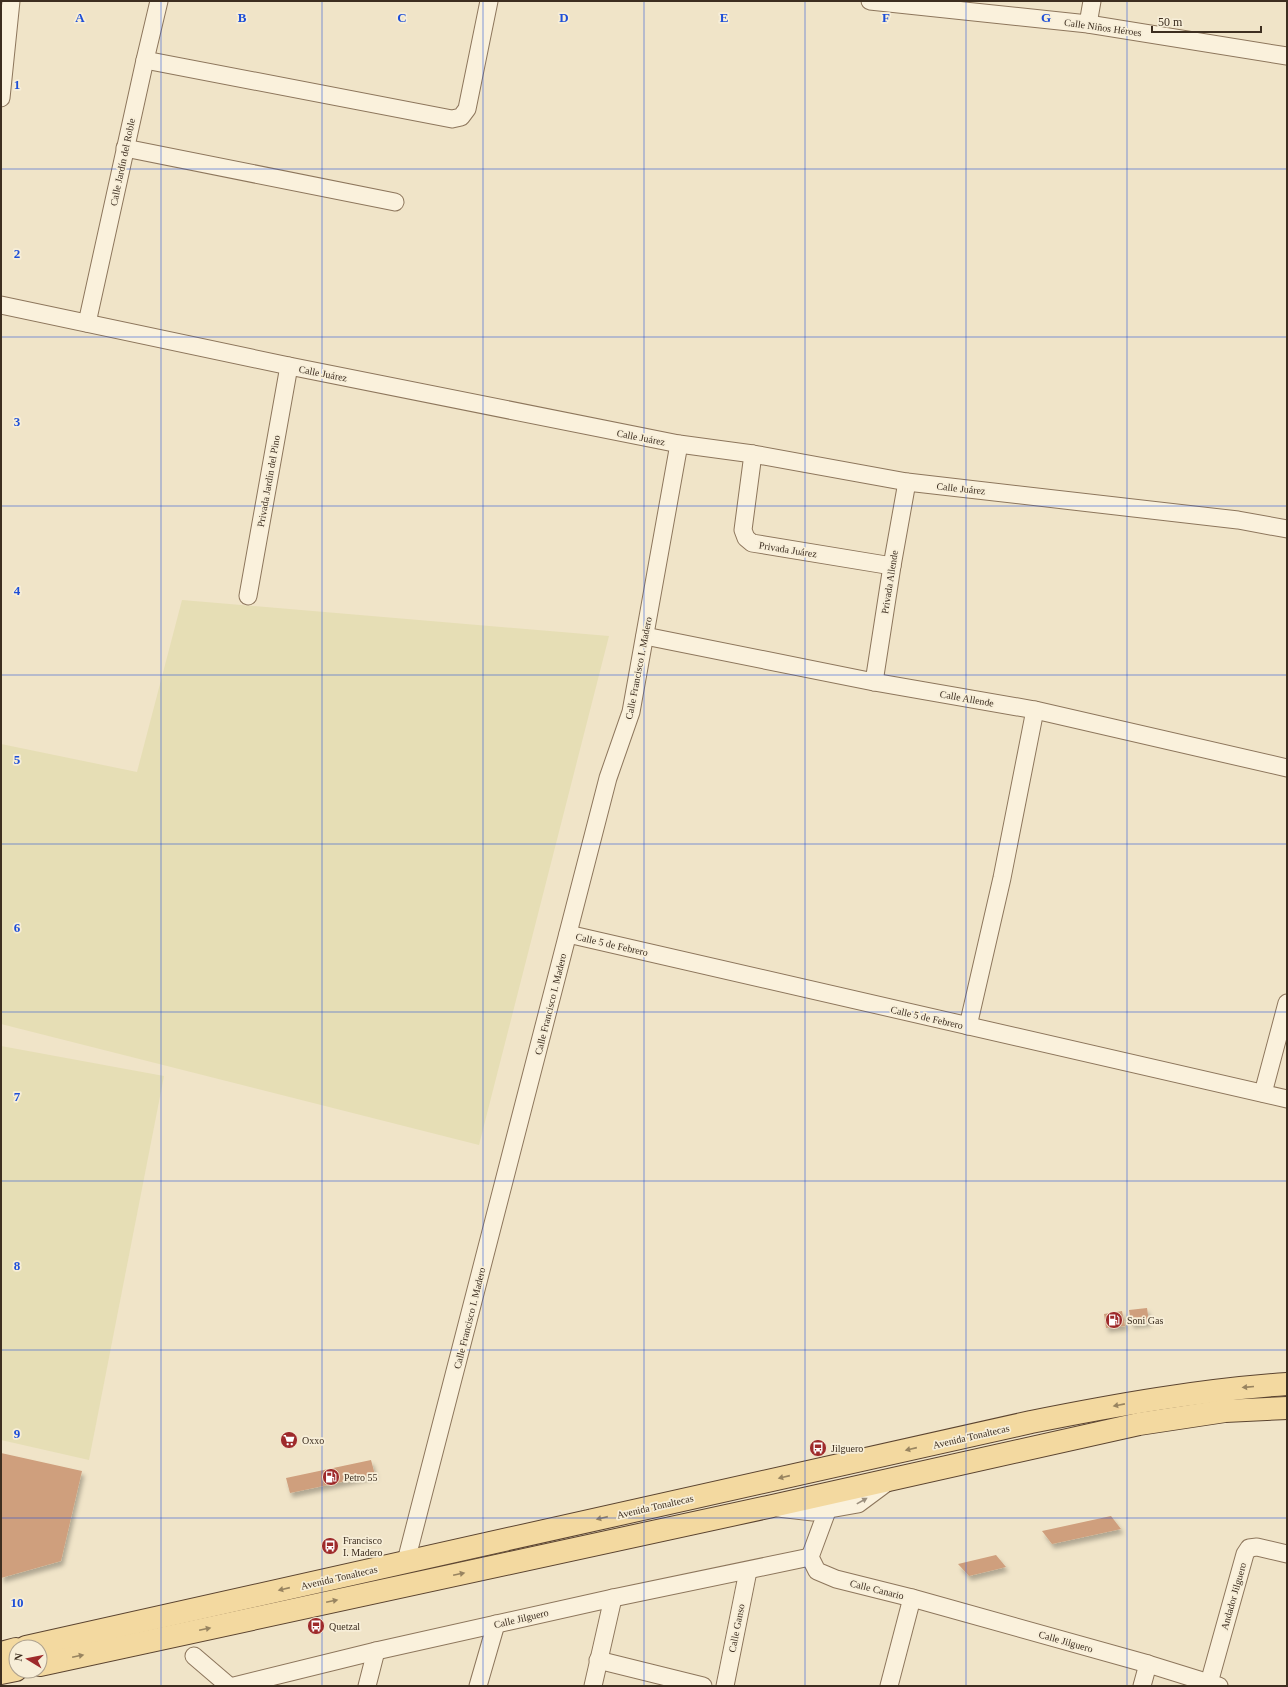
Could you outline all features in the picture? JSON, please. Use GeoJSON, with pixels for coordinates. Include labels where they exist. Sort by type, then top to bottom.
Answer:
{"type":"FeatureCollection","features":[{"type":"Feature","properties":{"kind":"main road","name":"Avenida Tonaltecas"},"geometry":{"type":"LineString","coordinates":[[48,1642],[1031,1422],[1132,1402],[1246,1387],[1287,1384]]}},
{"type":"Feature","properties":{"kind":"main road"},"geometry":{"type":"LineString","coordinates":[[48,1663],[890,1480],[1139,1424],[1225,1411],[1287,1408]]}},
{"type":"Feature","properties":{"kind":"street"},"geometry":{"type":"LineString","coordinates":[[1,98],[11,1]]}},
{"type":"Feature","properties":{"kind":"street","name":"Calle Jardín del Roble"},"geometry":{"type":"LineString","coordinates":[[87,323],[144,60],[159,1]]}},
{"type":"Feature","properties":{"kind":"street"},"geometry":{"type":"LineString","coordinates":[[144,60],[452,119],[461,117],[468,109],[489,1]]}},
{"type":"Feature","properties":{"kind":"street","name":"Calle Niños Héroes"},"geometry":{"type":"LineString","coordinates":[[870,1],[1088,24],[1287,56]]}},
{"type":"Feature","properties":{"kind":"street"},"geometry":{"type":"LineString","coordinates":[[1088,24],[1092,1]]}},
{"type":"Feature","properties":{"kind":"street"},"geometry":{"type":"LineString","coordinates":[[125,148],[395,202]]}},
{"type":"Feature","properties":{"kind":"street","name":"Calle Juárez"},"geometry":{"type":"LineString","coordinates":[[1,305],[289,366],[679,444],[753,454],[907,482],[1230,519],[1287,529]]}},
{"type":"Feature","properties":{"kind":"street","name":"Privada Jardín del Pino"},"geometry":{"type":"LineString","coordinates":[[248,596],[289,366]]}},
{"type":"Feature","properties":{"kind":"street","name":"Calle Francisco I. Madero"},"geometry":{"type":"LineString","coordinates":[[406,1561],[608,778],[631,712],[679,444]]}},
{"type":"Feature","properties":{"kind":"street","name":"Privada Juárez"},"geometry":{"type":"LineString","coordinates":[[753,454],[743,530],[746,538],[752,543],[892,566]]}},
{"type":"Feature","properties":{"kind":"street","name":"Privada Allende"},"geometry":{"type":"LineString","coordinates":[[874,682],[907,482]]}},
{"type":"Feature","properties":{"kind":"street","name":"Calle Allende"},"geometry":{"type":"LineString","coordinates":[[645,636],[874,682],[1035,710],[1287,768]]}},
{"type":"Feature","properties":{"kind":"street"},"geometry":{"type":"LineString","coordinates":[[968,1026],[1002,878],[1035,710]]}},
{"type":"Feature","properties":{"kind":"street","name":"Calle 5 de Febrero"},"geometry":{"type":"LineString","coordinates":[[568,934],[1287,1099]]}},
{"type":"Feature","properties":{"kind":"street"},"geometry":{"type":"LineString","coordinates":[[1263,1093],[1287,1003]]}},
{"type":"Feature","properties":{"kind":"street"},"geometry":{"type":"LineString","coordinates":[[768,1506],[809,1512],[827,1511],[863,1502],[890,1480]]}},
{"type":"Feature","properties":{"kind":"street"},"geometry":{"type":"LineString","coordinates":[[810,1557],[827,1511]]}},
{"type":"Feature","properties":{"kind":"street","name":"Andador Jilguero"},"geometry":{"type":"LineString","coordinates":[[1214,1684],[1245,1554],[1249,1548],[1257,1547],[1287,1554]]}},
{"type":"Feature","properties":{"kind":"street","name":"Calle Jilguero"},"geometry":{"type":"LineString","coordinates":[[234,1686],[257,1683],[376,1651],[496,1624],[810,1557]]}},
{"type":"Feature","properties":{"kind":"street","name":"Calle Canario"},"geometry":{"type":"LineString","coordinates":[[810,1557],[817,1571],[836,1579],[912,1598],[889,1686]]}},
{"type":"Feature","properties":{"kind":"street","name":"Calle Ganso"},"geometry":{"type":"LineString","coordinates":[[725,1686],[748,1571]]}},
{"type":"Feature","properties":{"kind":"street"},"geometry":{"type":"LineString","coordinates":[[593,1686],[613,1598]]}},
{"type":"Feature","properties":{"kind":"street","name":"Calle Jilguero"},"geometry":{"type":"LineString","coordinates":[[912,1598],[1214,1684]]}},
{"type":"Feature","properties":{"kind":"street"},"geometry":{"type":"LineString","coordinates":[[478,1686],[496,1624]]}},
{"type":"Feature","properties":{"kind":"street"},"geometry":{"type":"LineString","coordinates":[[366,1686],[376,1651]]}},
{"type":"Feature","properties":{"kind":"street"},"geometry":{"type":"LineString","coordinates":[[194,1656],[229,1686]]}},
{"type":"Feature","properties":{"kind":"street"},"geometry":{"type":"LineString","coordinates":[[598,1660],[703,1686]]}},
{"type":"Feature","properties":{"kind":"street"},"geometry":{"type":"LineString","coordinates":[[1142,1686],[1148,1664]]}},
{"type":"Feature","properties":{"kind":"shaded area"},"geometry":{"type":"Polygon","coordinates":[[[182,600],[609,636],[479,1145],[1,1024],[1,744],[137,772],[182,600]]]}},
{"type":"Feature","properties":{"kind":"shaded area"},"geometry":{"type":"Polygon","coordinates":[[[1,1046],[164,1076],[89,1460],[1,1440],[1,1046]]]}},
{"type":"Feature","properties":{"kind":"building","name":"Soni Gas"},"geometry":{"type":"Polygon","coordinates":[[[1147,1308],[1149,1322],[1131,1324],[1129,1310],[1147,1308]]]}},
{"type":"Feature","properties":{"kind":"building","name":"Soni Gas"},"geometry":{"type":"Polygon","coordinates":[[[1122,1311],[1125,1326],[1106,1328],[1104,1314],[1122,1311]]]}},
{"type":"Feature","properties":{"kind":"building"},"geometry":{"type":"Polygon","coordinates":[[[1,1453],[82,1471],[61,1561],[1,1578],[1,1453]]]}},
{"type":"Feature","properties":{"kind":"building","name":"Petro 55"},"geometry":{"type":"Polygon","coordinates":[[[371,1460],[375,1475],[290,1493],[286,1478],[371,1460]]]}},
{"type":"Feature","properties":{"kind":"building"},"geometry":{"type":"Polygon","coordinates":[[[1111,1516],[1121,1529],[1052,1544],[1042,1531],[1111,1516]]]}},
{"type":"Feature","properties":{"kind":"building"},"geometry":{"type":"Polygon","coordinates":[[[996,1555],[1006,1567],[969,1576],[958,1564],[996,1555]]]}},
{"type":"Feature","properties":{"kind":"place","name":"Soni Gas"},"geometry":{"type":"Point","coordinates":[1114,1320]}},
{"type":"Feature","properties":{"kind":"place","name":"Oxxo"},"geometry":{"type":"Point","coordinates":[289,1440]}},
{"type":"Feature","properties":{"kind":"place","name":"Jilguero"},"geometry":{"type":"Point","coordinates":[818,1448]}},
{"type":"Feature","properties":{"kind":"place","name":"Petro 55"},"geometry":{"type":"Point","coordinates":[331,1477]}},
{"type":"Feature","properties":{"kind":"place","name":"Francisco I. Madero"},"geometry":{"type":"Point","coordinates":[330,1546]}},
{"type":"Feature","properties":{"kind":"place","name":"Quetzal"},"geometry":{"type":"Point","coordinates":[316,1626]}}]}
